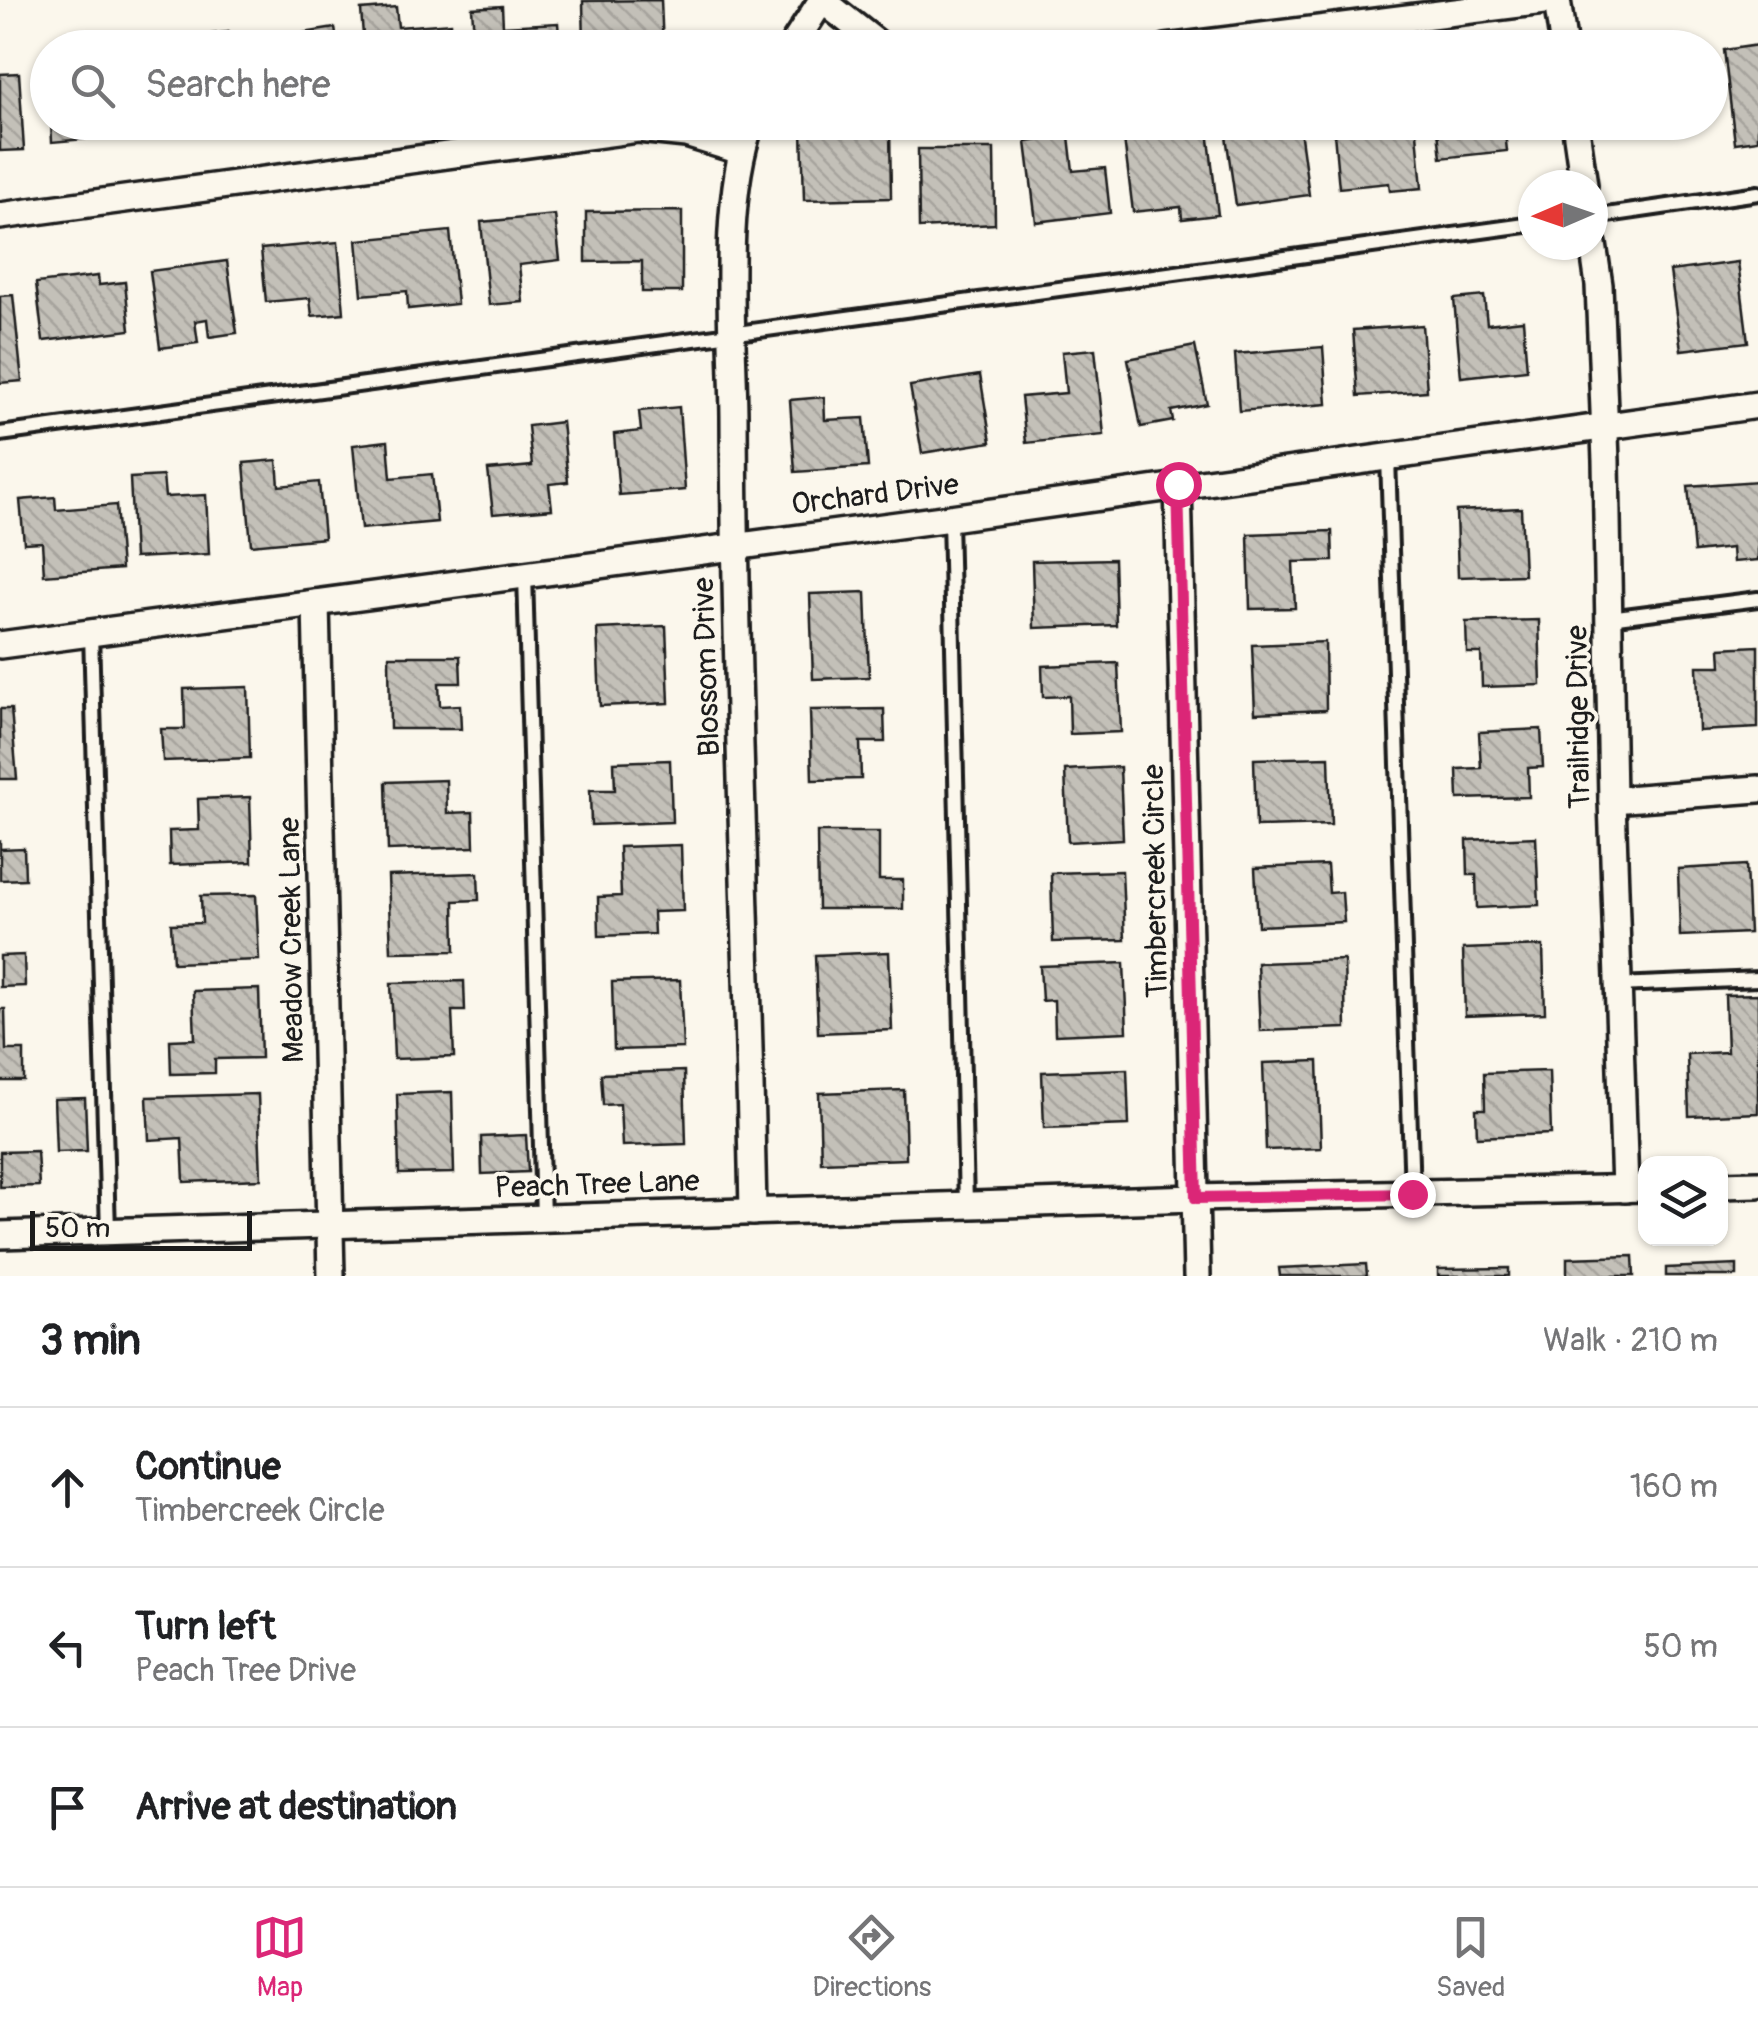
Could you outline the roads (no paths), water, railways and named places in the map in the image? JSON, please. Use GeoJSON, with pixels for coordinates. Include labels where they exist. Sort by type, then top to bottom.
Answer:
{"type":"FeatureCollection","features":[{"type":"Feature","properties":{"kind":"street"},"geometry":{"type":"LineString","coordinates":[[803,30],[822,0],[860,30]]}},
{"type":"Feature","properties":{"kind":"street"},"geometry":{"type":"LineString","coordinates":[[1312,30],[1555,0],[1561,30]]}},
{"type":"Feature","properties":{"kind":"street"},"geometry":{"type":"LineString","coordinates":[[0,216],[564,140]]}},
{"type":"Feature","properties":{"kind":"street"},"geometry":{"type":"LineString","coordinates":[[705,140],[741,151]]}},
{"type":"Feature","properties":{"kind":"street","name":"Blossom Drive"},"geometry":{"type":"LineString","coordinates":[[745,140],[733,216],[734,546],[748,922],[753,1212]]}},
{"type":"Feature","properties":{"kind":"street"},"geometry":{"type":"LineString","coordinates":[[1578,140],[1582,170]]}},
{"type":"Feature","properties":{"kind":"street","name":"Trailridge Drive"},"geometry":{"type":"LineString","coordinates":[[1595,260],[1604,424],[1618,985],[1635,1188]]}},
{"type":"Feature","properties":{"kind":"street","name":"Orchard Drive"},"geometry":{"type":"LineString","coordinates":[[0,645],[950,518],[1758,404]]}},
{"type":"Feature","properties":{"kind":"street","name":"Timbercreek Circle"},"geometry":{"type":"LineString","coordinates":[[1178,484],[1198,1276]]}},
{"type":"Feature","properties":{"kind":"street","name":"Meadow Creek Lane"},"geometry":{"type":"LineString","coordinates":[[316,602],[330,1276]]}},
{"type":"Feature","properties":{"kind":"street"},"geometry":{"type":"LineString","coordinates":[[1612,800],[1758,788]]}},
{"type":"Feature","properties":{"kind":"street"},"geometry":{"type":"LineString","coordinates":[[1728,1186],[1758,1184]]}},
{"type":"Feature","properties":{"kind":"street","name":"Peach Tree Lane"},"geometry":{"type":"LineString","coordinates":[[0,1235],[1635,1188]]}},
{"type":"Feature","properties":{"kind":"lane"},"geometry":{"type":"LineString","coordinates":[[1608,215],[1758,192]]}},
{"type":"Feature","properties":{"kind":"lane"},"geometry":{"type":"LineString","coordinates":[[0,434],[1518,226]]}},
{"type":"Feature","properties":{"kind":"lane"},"geometry":{"type":"LineString","coordinates":[[1388,454],[1412,1194]]}},
{"type":"Feature","properties":{"kind":"lane"},"geometry":{"type":"LineString","coordinates":[[950,518],[966,1205]]}},
{"type":"Feature","properties":{"kind":"lane"},"geometry":{"type":"LineString","coordinates":[[525,574],[543,1218]]}},
{"type":"Feature","properties":{"kind":"lane"},"geometry":{"type":"LineString","coordinates":[[1609,618],[1758,600]]}},
{"type":"Feature","properties":{"kind":"lane"},"geometry":{"type":"LineString","coordinates":[[91,633],[108,1232]]}},
{"type":"Feature","properties":{"kind":"lane"},"geometry":{"type":"LineString","coordinates":[[1618,985],[1758,979]]}}]}
